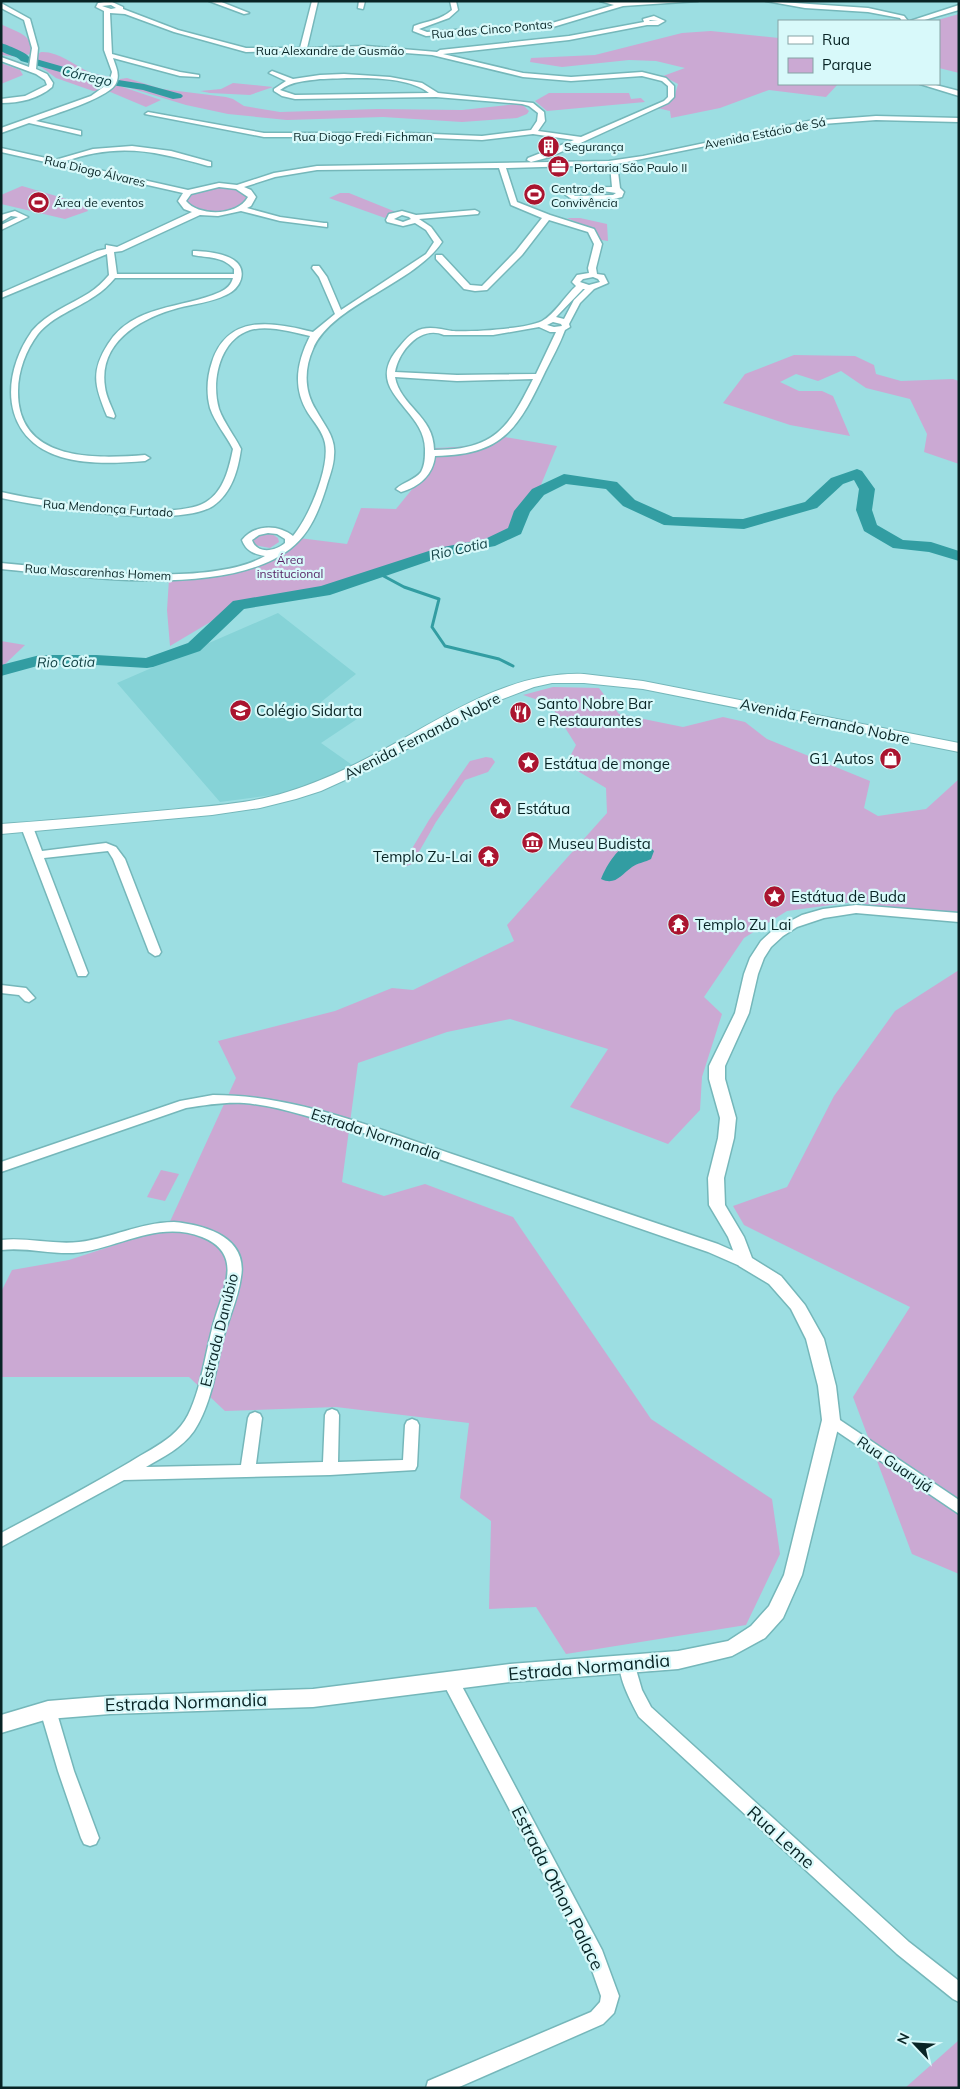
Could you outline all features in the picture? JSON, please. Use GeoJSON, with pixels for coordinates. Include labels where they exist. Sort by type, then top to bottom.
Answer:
{"type":"FeatureCollection","features":[{"type":"Feature","properties":{"kind":"main road","name":"Avenida Fernando Nobre"},"geometry":{"type":"LineString","coordinates":[[1,829],[182,814],[253,805],[289,796],[336,780],[369,764],[422,733],[492,698],[534,684],[563,678],[643,685],[959,748]]}},
{"type":"Feature","properties":{"kind":"street"},"geometry":{"type":"LineString","coordinates":[[212,1],[246,13]]}},
{"type":"Feature","properties":{"kind":"street","name":"Rua das Cinco Pontas"},"geometry":{"type":"LineString","coordinates":[[453,1],[455,10],[452,14],[438,21],[416,27],[416,30],[426,34],[533,28],[583,18],[623,4]]}},
{"type":"Feature","properties":{"kind":"street"},"geometry":{"type":"LineString","coordinates":[[603,1],[623,4],[696,1]]}},
{"type":"Feature","properties":{"kind":"street"},"geometry":{"type":"LineString","coordinates":[[769,1],[805,6],[880,11],[903,19]]}},
{"type":"Feature","properties":{"kind":"street"},"geometry":{"type":"LineString","coordinates":[[98,3],[112,2]]}},
{"type":"Feature","properties":{"kind":"street","name":"Rua Alexandre de Gusmão"},"geometry":{"type":"LineString","coordinates":[[112,2],[120,10],[176,31],[226,46],[257,51],[366,48],[432,53],[524,76],[571,79],[642,74],[664,79],[671,86],[671,97],[666,102],[550,154],[504,168]]}},
{"type":"Feature","properties":{"kind":"street"},"geometry":{"type":"LineString","coordinates":[[302,49],[313,2]]}},
{"type":"Feature","properties":{"kind":"street"},"geometry":{"type":"LineString","coordinates":[[1,131],[29,122],[102,92],[112,84],[114,72],[108,55],[106,14],[98,3]]}},
{"type":"Feature","properties":{"kind":"street"},"geometry":{"type":"LineString","coordinates":[[1,5],[27,19],[35,48],[32,70]]}},
{"type":"Feature","properties":{"kind":"street"},"geometry":{"type":"LineString","coordinates":[[919,20],[959,7]]}},
{"type":"Feature","properties":{"kind":"street"},"geometry":{"type":"LineString","coordinates":[[106,14],[116,13],[120,10]]}},
{"type":"Feature","properties":{"kind":"street"},"geometry":{"type":"LineString","coordinates":[[432,53],[597,35],[648,23]]}},
{"type":"Feature","properties":{"kind":"street"},"geometry":{"type":"LineString","coordinates":[[108,55],[180,74],[197,76]]}},
{"type":"Feature","properties":{"kind":"street"},"geometry":{"type":"LineString","coordinates":[[1,59],[48,78],[50,86],[31,97],[1,101]]}},
{"type":"Feature","properties":{"kind":"street"},"geometry":{"type":"LineString","coordinates":[[112,63],[127,60]]}},
{"type":"Feature","properties":{"kind":"street"},"geometry":{"type":"LineString","coordinates":[[272,73],[292,80]]}},
{"type":"Feature","properties":{"kind":"street"},"geometry":{"type":"LineString","coordinates":[[436,95],[422,85],[384,78],[322,77],[292,80],[281,84],[276,90],[284,96],[295,97],[436,95],[512,100],[531,104],[541,112],[541,120],[533,132]]}},
{"type":"Feature","properties":{"kind":"street"},"geometry":{"type":"LineString","coordinates":[[928,85],[959,94]]}},
{"type":"Feature","properties":{"kind":"street","name":"Rua Diogo Fredi Fichman"},"geometry":{"type":"LineString","coordinates":[[148,114],[264,135],[408,135],[482,138],[533,132],[580,139]]}},
{"type":"Feature","properties":{"kind":"street","name":"Avenida Estácio de Sá"},"geometry":{"type":"LineString","coordinates":[[238,187],[245,183],[274,175],[319,172],[504,168],[569,171],[643,158],[809,123],[876,118],[959,120]]}},
{"type":"Feature","properties":{"kind":"street"},"geometry":{"type":"LineString","coordinates":[[29,122],[78,133]]}},
{"type":"Feature","properties":{"kind":"street"},"geometry":{"type":"LineString","coordinates":[[56,162],[70,156],[89,152],[130,148],[166,152],[208,164]]}},
{"type":"Feature","properties":{"kind":"street","name":"Rua Diogo Álvares"},"geometry":{"type":"LineString","coordinates":[[1,150],[188,192]]}},
{"type":"Feature","properties":{"kind":"street"},"geometry":{"type":"LineString","coordinates":[[550,154],[571,161],[607,165],[616,189],[620,192],[619,195],[614,197],[573,198],[567,193],[571,190],[616,189]]}},
{"type":"Feature","properties":{"kind":"street","name":"Avenida Estácio de Sá"},"geometry":{"type":"LineString","coordinates":[[524,168],[571,161]]}},
{"type":"Feature","properties":{"kind":"street"},"geometry":{"type":"LineString","coordinates":[[504,168],[514,203],[547,217],[591,231],[598,244],[593,262],[593,275]]}},
{"type":"Feature","properties":{"kind":"street","name":"Avenida Estácio de Sá"},"geometry":{"type":"LineString","coordinates":[[188,192],[211,185],[238,187],[248,192],[319,172]]}},
{"type":"Feature","properties":{"kind":"street"},"geometry":{"type":"LineString","coordinates":[[188,192],[182,201],[182,209],[220,214],[241,209],[252,201],[252,197],[248,192]]}},
{"type":"Feature","properties":{"kind":"street"},"geometry":{"type":"LineString","coordinates":[[241,209],[280,219],[324,225]]}},
{"type":"Feature","properties":{"kind":"street"},"geometry":{"type":"LineString","coordinates":[[2,295],[199,212]]}},
{"type":"Feature","properties":{"kind":"street"},"geometry":{"type":"LineString","coordinates":[[475,212],[415,218],[404,224],[390,220],[392,216],[402,213],[415,218],[425,225],[438,242],[429,255],[432,259],[440,257],[463,283],[475,289],[487,286],[499,275],[547,217]]}},
{"type":"Feature","properties":{"kind":"street"},"geometry":{"type":"LineString","coordinates":[[1,220],[6,215],[12,213],[24,217],[1,228]]}},
{"type":"Feature","properties":{"kind":"street"},"geometry":{"type":"LineString","coordinates":[[110,249],[143,228]]}},
{"type":"Feature","properties":{"kind":"street"},"geometry":{"type":"LineString","coordinates":[[110,249],[113,276]]}},
{"type":"Feature","properties":{"kind":"street"},"geometry":{"type":"LineString","coordinates":[[111,416],[101,390],[101,364],[108,349],[118,335],[132,324],[149,316],[223,294],[233,289],[238,276],[238,269],[233,262],[218,256],[196,253]]}},
{"type":"Feature","properties":{"kind":"street","name":"Rua Mascarenhas Homem"},"geometry":{"type":"LineString","coordinates":[[1,566],[125,576],[184,576],[238,569],[281,551],[290,544],[308,522],[330,460],[330,446],[325,432],[309,410],[301,390],[300,376],[303,361],[315,335],[339,314],[429,255]]}},
{"type":"Feature","properties":{"kind":"street"},"geometry":{"type":"LineString","coordinates":[[316,268],[321,272],[331,303],[339,314]]}},
{"type":"Feature","properties":{"kind":"street"},"geometry":{"type":"LineString","coordinates":[[431,453],[471,452],[491,443],[503,434],[526,404],[577,302],[592,288],[602,285],[604,281],[601,277],[593,275],[578,278],[576,282],[581,286],[592,288]]}},
{"type":"Feature","properties":{"kind":"street"},"geometry":{"type":"LineString","coordinates":[[146,458],[95,460],[58,454],[43,448],[31,440],[24,431],[16,414],[12,390],[16,372],[33,336],[41,326],[61,311],[92,296],[113,276],[238,276]]}},
{"type":"Feature","properties":{"kind":"street"},"geometry":{"type":"LineString","coordinates":[[546,322],[573,292],[581,286]]}},
{"type":"Feature","properties":{"kind":"street"},"geometry":{"type":"LineString","coordinates":[[401,489],[417,482],[425,474],[430,464],[431,453],[430,434],[422,420],[396,390],[390,374],[397,354],[408,342],[433,334],[493,333],[560,320],[564,326]]}},
{"type":"Feature","properties":{"kind":"street","name":"Rua Mendonça Furtado"},"geometry":{"type":"LineString","coordinates":[[1,495],[44,504],[161,513],[190,512],[206,506],[223,490],[235,463],[237,450],[219,420],[212,391],[212,376],[222,348],[234,333],[255,327],[284,328],[315,335]]}},
{"type":"Feature","properties":{"kind":"street"},"geometry":{"type":"LineString","coordinates":[[390,374],[457,378],[539,376]]}},
{"type":"Feature","properties":{"kind":"street"},"geometry":{"type":"LineString","coordinates":[[281,551],[269,553],[258,551],[248,546],[247,540],[254,533],[272,530],[284,533],[290,538],[290,544]]}},
{"type":"Feature","properties":{"kind":"street"},"geometry":{"type":"LineString","coordinates":[[26,827],[82,973]]}},
{"type":"Feature","properties":{"kind":"street"},"geometry":{"type":"LineString","coordinates":[[38,855],[112,849],[119,859],[155,952]]}},
{"type":"Feature","properties":{"kind":"street"},"geometry":{"type":"LineString","coordinates":[[745,1262],[742,1250],[716,1202],[718,1162],[728,1118],[726,1103],[715,1073],[716,1066],[740,1019],[747,999],[751,974],[760,953],[775,933],[795,922],[818,914],[840,910],[856,909],[959,918]]}},
{"type":"Feature","properties":{"kind":"street"},"geometry":{"type":"LineString","coordinates":[[1,989],[22,991],[29,998]]}},
{"type":"Feature","properties":{"kind":"street","name":"Estrada Normandia"},"geometry":{"type":"LineString","coordinates":[[1,1167],[185,1104],[212,1099],[246,1099],[296,1109],[356,1126],[704,1245],[745,1262],[775,1280],[797,1305],[814,1339],[826,1386],[831,1420],[793,1575],[776,1612],[758,1632],[732,1648],[678,1660],[510,1672],[313,1698],[110,1705],[48,1710],[1,1724]]}},
{"type":"Feature","properties":{"kind":"street","name":"Estrada Danúbio"},"geometry":{"type":"LineString","coordinates":[[1,1245],[14,1243],[64,1248],[79,1247],[146,1229],[175,1227],[200,1230],[219,1238],[233,1254],[235,1273],[218,1330],[201,1402],[194,1420],[180,1437],[122,1474],[1,1541]]}},
{"type":"Feature","properties":{"kind":"street"},"geometry":{"type":"LineString","coordinates":[[330,1469],[332,1415]]}},
{"type":"Feature","properties":{"kind":"street"},"geometry":{"type":"LineString","coordinates":[[248,1471],[254,1418]]}},
{"type":"Feature","properties":{"kind":"street","name":"Rua Guarujá"},"geometry":{"type":"LineString","coordinates":[[831,1420],[959,1508]]}},
{"type":"Feature","properties":{"kind":"street"},"geometry":{"type":"LineString","coordinates":[[122,1474],[410,1466],[412,1425]]}},
{"type":"Feature","properties":{"kind":"street","name":"Rua Leme"},"geometry":{"type":"LineString","coordinates":[[627,1664],[634,1691],[645,1712],[791,1839],[904,1948],[959,1993]]}},
{"type":"Feature","properties":{"kind":"street","name":"Estrada Othon Palace"},"geometry":{"type":"LineString","coordinates":[[435,2088],[597,2018],[608,2007],[610,1996],[596,1956],[450,1680]]}},
{"type":"Feature","properties":{"kind":"street"},"geometry":{"type":"LineString","coordinates":[[48,1710],[66,1771],[90,1838]]}},
{"type":"Feature","properties":{"kind":"shaded area","name":"Colégio Sidarta"},"geometry":{"type":"Polygon","coordinates":[[[278,613],[356,674],[321,702],[357,719],[321,743],[355,767],[294,792],[220,802],[117,683],[278,613]]]}},
{"type":"Feature","properties":{"kind":"shaded area"},"geometry":{"type":"Polygon","coordinates":[[[633,841],[649,846],[654,851],[651,859],[634,866],[614,880],[606,881],[601,879],[614,857],[623,847],[633,841]]]}},
{"type":"Feature","properties":{"kind":"green space"},"geometry":{"type":"Polygon","coordinates":[[[959,14],[959,73],[940,68],[940,20],[938,20],[959,14]]]}},
{"type":"Feature","properties":{"kind":"green space"},"geometry":{"type":"Polygon","coordinates":[[[1,24],[23,34],[27,38],[31,47],[30,54],[19,57],[1,55],[1,24]]]}},
{"type":"Feature","properties":{"kind":"green space"},"geometry":{"type":"Polygon","coordinates":[[[711,31],[778,38],[778,85],[837,85],[826,97],[769,90],[720,108],[671,118],[670,111],[657,108],[674,98],[678,84],[663,76],[685,68],[656,61],[629,60],[562,67],[530,62],[531,58],[595,55],[682,33],[711,31]]]}},
{"type":"Feature","properties":{"kind":"green space"},"geometry":{"type":"Polygon","coordinates":[[[41,52],[54,54],[89,72],[112,78],[108,86],[101,91],[93,91],[56,78],[36,63],[37,55],[41,52]]]}},
{"type":"Feature","properties":{"kind":"green space"},"geometry":{"type":"Polygon","coordinates":[[[1,63],[20,70],[23,75],[1,84],[1,63]]]}},
{"type":"Feature","properties":{"kind":"green space"},"geometry":{"type":"Polygon","coordinates":[[[127,78],[162,89],[226,97],[244,106],[280,112],[377,109],[462,110],[516,104],[523,105],[529,111],[527,114],[517,118],[462,122],[383,117],[287,120],[228,114],[186,105],[117,84],[120,79],[127,78]]]}},
{"type":"Feature","properties":{"kind":"green space"},"geometry":{"type":"Polygon","coordinates":[[[233,83],[273,87],[250,95],[200,91],[221,89],[233,83]]]}},
{"type":"Feature","properties":{"kind":"green space"},"geometry":{"type":"Polygon","coordinates":[[[114,84],[161,100],[146,107],[108,91],[114,84]]]}},
{"type":"Feature","properties":{"kind":"green space"},"geometry":{"type":"Polygon","coordinates":[[[549,93],[629,93],[631,99],[641,98],[645,102],[547,111],[535,101],[549,93]]]}},
{"type":"Feature","properties":{"kind":"green space"},"geometry":{"type":"Polygon","coordinates":[[[219,185],[248,192],[249,205],[220,214],[189,209],[183,197],[187,193],[219,185]]]}},
{"type":"Feature","properties":{"kind":"green space","name":"Área de eventos"},"geometry":{"type":"Polygon","coordinates":[[[22,186],[70,200],[86,207],[88,211],[65,219],[1,204],[1,195],[22,186]]]}},
{"type":"Feature","properties":{"kind":"green space"},"geometry":{"type":"Polygon","coordinates":[[[340,193],[349,193],[396,212],[389,214],[385,218],[329,198],[340,193]]]}},
{"type":"Feature","properties":{"kind":"green space"},"geometry":{"type":"Polygon","coordinates":[[[567,218],[580,218],[607,224],[608,241],[601,240],[590,228],[567,218]]]}},
{"type":"Feature","properties":{"kind":"green space"},"geometry":{"type":"Polygon","coordinates":[[[794,355],[855,356],[874,365],[876,374],[901,381],[953,379],[959,381],[959,464],[924,452],[927,434],[910,399],[866,388],[841,371],[818,381],[796,374],[780,382],[799,391],[822,391],[833,396],[850,436],[790,425],[723,403],[745,374],[794,355]]]}},
{"type":"Feature","properties":{"kind":"green space","name":"Área institucional"},"geometry":{"type":"Polygon","coordinates":[[[499,436],[557,446],[538,492],[522,511],[515,531],[489,543],[444,551],[324,591],[239,605],[170,646],[167,610],[169,579],[241,571],[279,555],[299,538],[347,544],[361,508],[396,509],[422,477],[434,448],[476,444],[499,436]]]}},
{"type":"Feature","properties":{"kind":"green space"},"geometry":{"type":"Polygon","coordinates":[[[272,534],[278,538],[279,542],[270,548],[254,545],[252,542],[253,538],[272,534]]]}},
{"type":"Feature","properties":{"kind":"green space"},"geometry":{"type":"Polygon","coordinates":[[[1,641],[25,645],[1,668],[1,641]]]}},
{"type":"Feature","properties":{"kind":"green space"},"geometry":{"type":"Polygon","coordinates":[[[553,687],[599,688],[619,714],[683,727],[723,717],[745,722],[767,739],[870,781],[864,808],[878,816],[926,809],[959,779],[959,919],[853,902],[787,911],[744,938],[704,997],[722,1014],[702,1077],[700,1110],[668,1144],[570,1107],[608,1049],[510,1019],[447,1032],[358,1063],[342,1182],[384,1196],[425,1184],[513,1217],[651,1419],[772,1499],[780,1554],[746,1625],[566,1654],[536,1607],[489,1609],[491,1521],[460,1498],[469,1423],[336,1407],[225,1411],[189,1377],[1,1377],[1,1292],[12,1270],[69,1260],[167,1228],[236,1078],[218,1041],[335,1011],[392,988],[413,990],[514,941],[507,925],[607,813],[606,788],[566,764],[576,745],[550,704],[523,695],[553,687]]]}},
{"type":"Feature","properties":{"kind":"green space"},"geometry":{"type":"Polygon","coordinates":[[[486,757],[492,758],[495,762],[488,772],[465,780],[436,822],[412,864],[404,867],[404,862],[429,820],[470,761],[486,757]]]}},
{"type":"Feature","properties":{"kind":"green space"},"geometry":{"type":"Polygon","coordinates":[[[959,970],[959,1574],[912,1554],[853,1397],[910,1307],[744,1225],[733,1206],[787,1187],[834,1096],[895,1011],[959,970]]]}},
{"type":"Feature","properties":{"kind":"green space"},"geometry":{"type":"Polygon","coordinates":[[[161,1170],[179,1174],[165,1201],[147,1197],[161,1170]]]}},
{"type":"Feature","properties":{"kind":"green space"},"geometry":{"type":"Polygon","coordinates":[[[959,2040],[959,2088],[905,2088],[959,2040]]]}},
{"type":"Feature","properties":{"kind":"waterway","name":"Córrego"},"geometry":{"type":"LineString","coordinates":[[1,46],[8,51],[22,55],[25,59],[71,73],[99,80],[144,87],[177,96]]}},
{"type":"Feature","properties":{"kind":"waterway","name":"Rio Cotia"},"geometry":{"type":"LineString","coordinates":[[1,671],[40,660],[96,660],[147,663],[194,647],[239,605],[324,591],[444,551],[489,543],[515,531],[522,511],[538,492],[564,479],[611,485],[629,503],[670,522],[744,524],[811,505],[837,481],[857,474],[867,489],[864,510],[870,528],[899,545],[931,547],[959,556]]}},
{"type":"Feature","properties":{"kind":"waterway"},"geometry":{"type":"LineString","coordinates":[[378,573],[404,587],[439,599],[432,627],[445,646],[499,659],[513,666]]}},
{"type":"Feature","properties":{"kind":"place","name":"Segurança"},"geometry":{"type":"Point","coordinates":[548,146]}},
{"type":"Feature","properties":{"kind":"place","name":"Portaria São Paulo II"},"geometry":{"type":"Point","coordinates":[558,167]}},
{"type":"Feature","properties":{"kind":"place","name":"Centro de Convivência"},"geometry":{"type":"Point","coordinates":[535,195]}},
{"type":"Feature","properties":{"kind":"place","name":"Área de eventos"},"geometry":{"type":"Point","coordinates":[38,202]}},
{"type":"Feature","properties":{"kind":"place","name":"Colégio Sidarta"},"geometry":{"type":"Point","coordinates":[240,710]}},
{"type":"Feature","properties":{"kind":"place","name":"Santo Nobre Bar e Restaurantes"},"geometry":{"type":"Point","coordinates":[521,712]}},
{"type":"Feature","properties":{"kind":"place","name":"G1 Autos"},"geometry":{"type":"Point","coordinates":[890,758]}},
{"type":"Feature","properties":{"kind":"place","name":"Estátua de monge"},"geometry":{"type":"Point","coordinates":[528,763]}},
{"type":"Feature","properties":{"kind":"place","name":"Estátua"},"geometry":{"type":"Point","coordinates":[501,808]}},
{"type":"Feature","properties":{"kind":"place","name":"Museu Budista"},"geometry":{"type":"Point","coordinates":[532,843]}},
{"type":"Feature","properties":{"kind":"place","name":"Templo Zu-Lai"},"geometry":{"type":"Point","coordinates":[488,856]}},
{"type":"Feature","properties":{"kind":"place","name":"Estátua de Buda"},"geometry":{"type":"Point","coordinates":[775,896]}},
{"type":"Feature","properties":{"kind":"place","name":"Templo Zu Lai"},"geometry":{"type":"Point","coordinates":[679,924]}}]}
